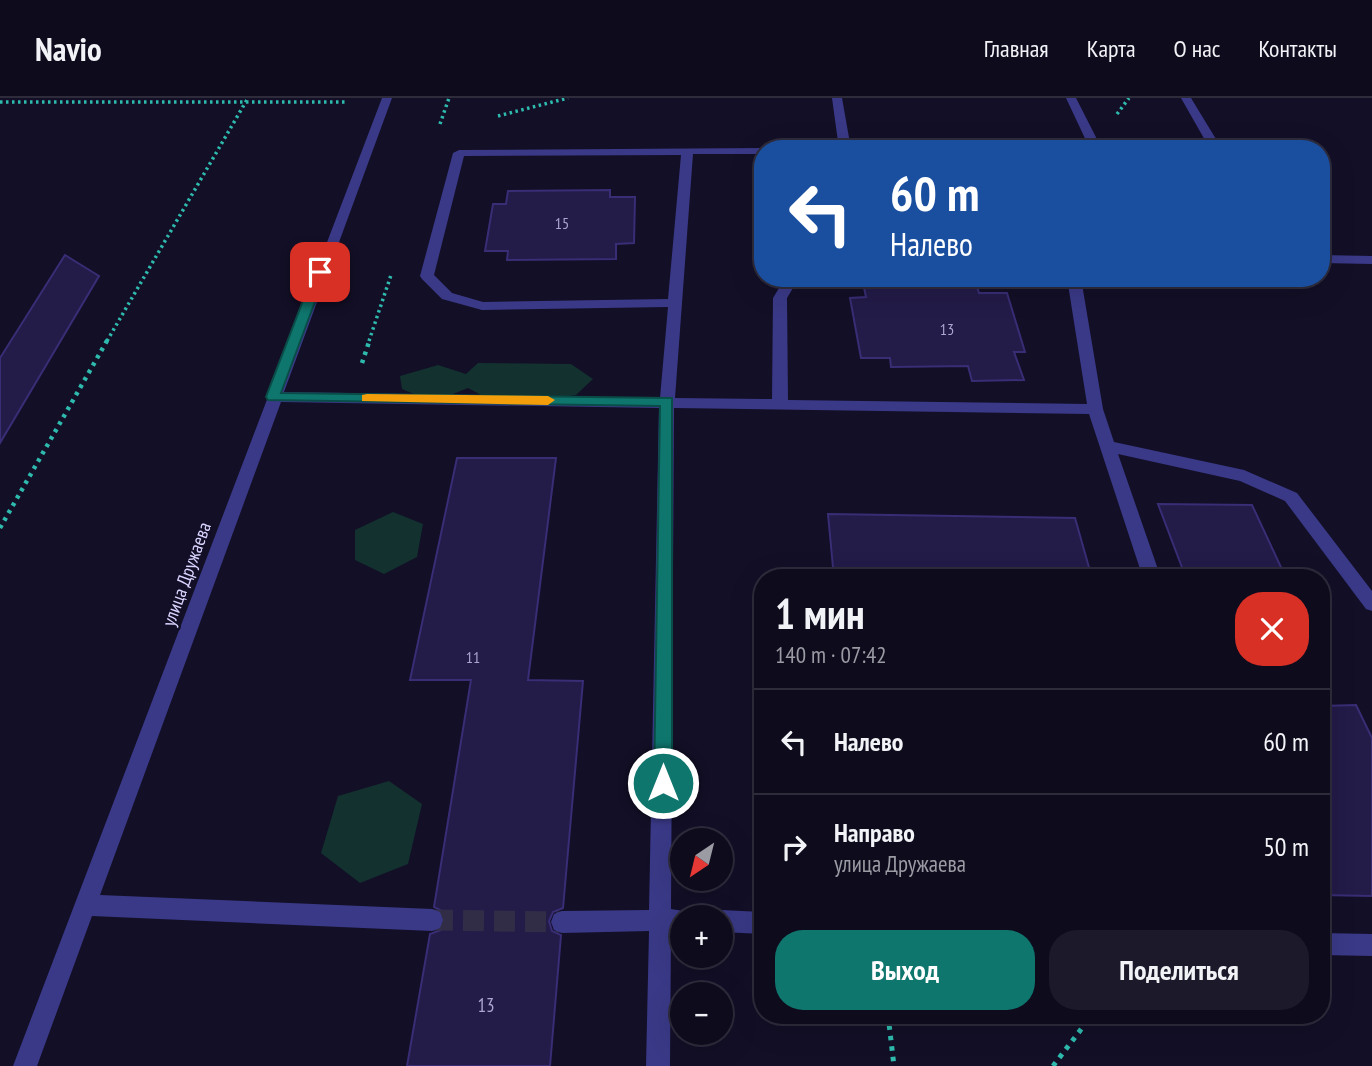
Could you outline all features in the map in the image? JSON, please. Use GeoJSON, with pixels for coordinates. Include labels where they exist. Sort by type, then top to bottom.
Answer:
{"type":"FeatureCollection","features":[{"type":"Feature","properties":{"kind":"street","name":"улица Дружаева"},"geometry":{"type":"LineString","coordinates":[[25,1066],[387,98]]}},
{"type":"Feature","properties":{"kind":"street"},"geometry":{"type":"LineString","coordinates":[[837,98],[844,140]]}},
{"type":"Feature","properties":{"kind":"street"},"geometry":{"type":"LineString","coordinates":[[1072,98],[1092,140]]}},
{"type":"Feature","properties":{"kind":"street"},"geometry":{"type":"LineString","coordinates":[[1186,98],[1211,140]]}},
{"type":"Feature","properties":{"kind":"street"},"geometry":{"type":"LineString","coordinates":[[672,905],[667,401],[687,151]]}},
{"type":"Feature","properties":{"kind":"street"},"geometry":{"type":"LineString","coordinates":[[675,303],[482,306],[447,296],[427,276],[459,153],[754,151]]}},
{"type":"Feature","properties":{"kind":"street"},"geometry":{"type":"LineString","coordinates":[[1330,259],[1372,260]]}},
{"type":"Feature","properties":{"kind":"street"},"geometry":{"type":"LineString","coordinates":[[780,403],[780,298],[787,287]]}},
{"type":"Feature","properties":{"kind":"street"},"geometry":{"type":"LineString","coordinates":[[1075,287],[1095,409],[1149,569]]}},
{"type":"Feature","properties":{"kind":"street"},"geometry":{"type":"LineString","coordinates":[[273,397],[1095,409]]}},
{"type":"Feature","properties":{"kind":"street"},"geometry":{"type":"LineString","coordinates":[[1108,446],[1244,477],[1291,497],[1372,604]]}},
{"type":"Feature","properties":{"kind":"street"},"geometry":{"type":"LineString","coordinates":[[87,905],[432,920]]}},
{"type":"Feature","properties":{"kind":"street"},"geometry":{"type":"LineString","coordinates":[[562,922],[670,919]]}},
{"type":"Feature","properties":{"kind":"street"},"geometry":{"type":"LineString","coordinates":[[733,922],[754,923]]}},
{"type":"Feature","properties":{"kind":"street"},"geometry":{"type":"LineString","coordinates":[[658,1066],[670,940]]}},
{"type":"Feature","properties":{"kind":"street"},"geometry":{"type":"LineString","coordinates":[[1330,944],[1372,945]]}},
{"type":"Feature","properties":{"kind":"path"},"geometry":{"type":"LineString","coordinates":[[489,119],[568,98]]}},
{"type":"Feature","properties":{"kind":"path"},"geometry":{"type":"LineString","coordinates":[[0,528],[246,100]]}},
{"type":"Feature","properties":{"kind":"path"},"geometry":{"type":"LineString","coordinates":[[0,102],[352,102]]}},
{"type":"Feature","properties":{"kind":"path"},"geometry":{"type":"LineString","coordinates":[[889,1024],[894,1066]]}},
{"type":"Feature","properties":{"kind":"path"},"geometry":{"type":"LineString","coordinates":[[1053,1066],[1085,1024]]}},
{"type":"Feature","properties":{"kind":"green space"},"geometry":{"type":"Polygon","coordinates":[[[478,363],[571,364],[593,379],[576,395],[500,405],[468,388],[433,402],[402,389],[400,376],[438,365],[466,374],[478,363]]]}},
{"type":"Feature","properties":{"kind":"green space"},"geometry":{"type":"Polygon","coordinates":[[[393,512],[423,524],[417,557],[384,574],[355,560],[355,530],[393,512]]]}},
{"type":"Feature","properties":{"kind":"green space"},"geometry":{"type":"Polygon","coordinates":[[[389,781],[422,804],[408,864],[360,883],[321,853],[338,796],[389,781]]]}},
{"type":"Feature","properties":{"kind":"building"},"geometry":{"type":"Polygon","coordinates":[[[610,190],[610,197],[635,197],[634,243],[616,244],[616,259],[507,260],[508,251],[485,251],[493,204],[506,204],[508,191],[610,190]]]}},
{"type":"Feature","properties":{"kind":"building"},"geometry":{"type":"Polygon","coordinates":[[[65,255],[99,276],[0,443],[0,358],[65,255]]]}},
{"type":"Feature","properties":{"kind":"building"},"geometry":{"type":"Polygon","coordinates":[[[864,287],[977,287],[979,293],[1007,293],[1025,352],[1014,352],[1024,380],[972,381],[968,366],[891,367],[890,358],[861,358],[850,298],[866,297],[864,287]]]}},
{"type":"Feature","properties":{"kind":"building"},"geometry":{"type":"Polygon","coordinates":[[[457,458],[556,458],[528,680],[583,681],[563,908],[553,912],[549,921],[552,931],[561,935],[550,1066],[407,1066],[430,934],[441,930],[445,921],[442,911],[434,907],[471,680],[410,680],[457,458]]]}},
{"type":"Feature","properties":{"kind":"building"},"geometry":{"type":"Polygon","coordinates":[[[1158,504],[1252,505],[1282,569],[1183,569],[1158,504]]]}},
{"type":"Feature","properties":{"kind":"building"},"geometry":{"type":"Polygon","coordinates":[[[828,514],[1075,518],[1089,569],[833,569],[828,514]]]}},
{"type":"Feature","properties":{"kind":"building"},"geometry":{"type":"Polygon","coordinates":[[[1356,705],[1372,738],[1372,896],[1330,895],[1330,706],[1356,705]]]}},
{"type":"Feature","properties":{"kind":"tunnel"},"geometry":{"type":"LineString","coordinates":[[432,920],[562,922]]}},
{"type":"Feature","properties":{"kind":"slow traffic"},"geometry":{"type":"LineString","coordinates":[[367,398],[548,400]]}},
{"type":"Feature","properties":{"kind":"route"},"geometry":{"type":"LineString","coordinates":[[320,272],[273,397],[667,401],[663,783]]}}]}
